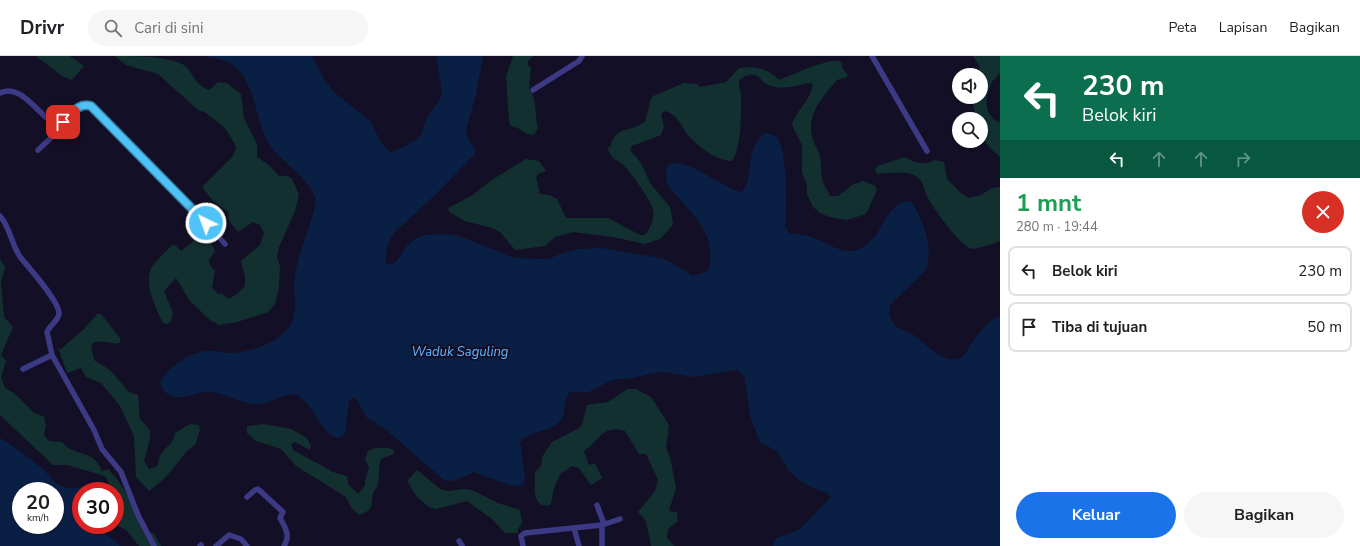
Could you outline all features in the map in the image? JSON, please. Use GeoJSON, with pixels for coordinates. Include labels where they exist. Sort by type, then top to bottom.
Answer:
{"type":"FeatureCollection","features":[{"type":"Feature","properties":{"kind":"street"},"geometry":{"type":"LineString","coordinates":[[533,90],[579,62],[582,56]]}},
{"type":"Feature","properties":{"kind":"street"},"geometry":{"type":"LineString","coordinates":[[872,56],[927,151]]}},
{"type":"Feature","properties":{"kind":"street"},"geometry":{"type":"LineString","coordinates":[[0,92],[6,90],[17,92],[58,127]]}},
{"type":"Feature","properties":{"kind":"street"},"geometry":{"type":"LineString","coordinates":[[38,150],[55,134],[58,127],[75,109],[86,105],[91,106],[183,198],[225,244]]}},
{"type":"Feature","properties":{"kind":"street"},"geometry":{"type":"LineString","coordinates":[[0,216],[8,228],[15,250],[39,280],[58,311],[58,317],[48,332],[52,355],[94,430],[102,449],[121,472],[138,515],[154,546]]}},
{"type":"Feature","properties":{"kind":"street"},"geometry":{"type":"LineString","coordinates":[[23,369],[52,355]]}},
{"type":"Feature","properties":{"kind":"street"},"geometry":{"type":"LineString","coordinates":[[247,497],[258,490],[283,512],[280,518],[286,526],[287,536],[284,546]]}},
{"type":"Feature","properties":{"kind":"street"},"geometry":{"type":"LineString","coordinates":[[597,505],[603,524],[602,546]]}},
{"type":"Feature","properties":{"kind":"street"},"geometry":{"type":"LineString","coordinates":[[523,546],[521,536],[525,532],[574,528],[603,524],[620,519]]}},
{"type":"Feature","properties":{"kind":"street"},"geometry":{"type":"LineString","coordinates":[[574,528],[579,546]]}},
{"type":"Feature","properties":{"kind":"street"},"geometry":{"type":"LineString","coordinates":[[216,546],[229,535],[241,538],[247,546]]}},
{"type":"Feature","properties":{"kind":"green space"},"geometry":{"type":"Polygon","coordinates":[[[36,56],[70,56],[84,66],[72,80],[62,76],[36,56]]]}},
{"type":"Feature","properties":{"kind":"green space"},"geometry":{"type":"Polygon","coordinates":[[[115,56],[151,57],[177,62],[184,65],[200,85],[209,90],[218,82],[227,83],[241,94],[244,118],[257,144],[257,157],[269,165],[279,176],[288,176],[292,179],[299,194],[295,211],[279,247],[277,256],[280,266],[279,287],[275,304],[268,312],[237,322],[219,325],[210,320],[190,301],[176,278],[164,291],[173,313],[171,321],[167,324],[163,323],[152,297],[149,276],[155,263],[171,246],[174,244],[181,251],[198,237],[196,231],[203,227],[215,251],[209,260],[210,265],[215,271],[212,288],[218,294],[221,293],[229,299],[245,286],[245,276],[241,261],[260,245],[264,233],[260,225],[253,222],[238,232],[229,221],[228,212],[213,201],[202,187],[233,156],[236,148],[235,144],[225,128],[206,113],[198,110],[158,74],[126,65],[115,56]]]}},
{"type":"Feature","properties":{"kind":"green space"},"geometry":{"type":"Polygon","coordinates":[[[513,56],[533,56],[528,61],[528,65],[531,68],[529,90],[534,97],[538,128],[534,135],[528,134],[511,126],[509,122],[506,76],[513,56]]]}},
{"type":"Feature","properties":{"kind":"green space"},"geometry":{"type":"Polygon","coordinates":[[[973,56],[1000,56],[999,75],[992,82],[988,91],[988,68],[980,67],[973,56]]]}},
{"type":"Feature","properties":{"kind":"green space"},"geometry":{"type":"Polygon","coordinates":[[[831,61],[840,61],[842,68],[848,75],[845,78],[837,80],[816,107],[811,123],[813,140],[821,163],[823,182],[830,196],[838,196],[852,185],[863,181],[875,186],[877,190],[866,214],[847,220],[829,217],[820,213],[813,207],[807,194],[807,185],[802,173],[802,145],[792,125],[794,119],[809,96],[813,84],[808,83],[780,88],[767,84],[755,75],[746,76],[739,80],[741,95],[740,129],[738,147],[732,161],[714,156],[702,148],[687,134],[672,114],[664,111],[661,114],[664,127],[661,135],[632,146],[630,150],[641,163],[650,183],[670,207],[673,222],[672,226],[660,239],[645,244],[613,237],[573,232],[555,237],[545,246],[515,250],[500,232],[492,228],[465,221],[449,212],[448,208],[473,195],[490,181],[526,159],[539,161],[546,171],[538,174],[536,178],[540,194],[549,195],[557,199],[566,218],[608,218],[640,235],[645,235],[653,220],[652,206],[626,168],[612,157],[607,146],[610,148],[615,136],[623,130],[645,122],[653,96],[684,83],[697,84],[700,87],[726,82],[739,68],[751,67],[766,70],[779,80],[813,66],[831,61]]]}},
{"type":"Feature","properties":{"kind":"green space"},"geometry":{"type":"Polygon","coordinates":[[[973,104],[987,104],[990,115],[994,120],[1000,123],[1000,157],[988,145],[988,112],[975,112],[973,104]]]}},
{"type":"Feature","properties":{"kind":"green space"},"geometry":{"type":"Polygon","coordinates":[[[905,157],[920,163],[928,163],[935,160],[944,162],[947,179],[961,193],[969,198],[981,195],[992,188],[1000,187],[1000,241],[973,249],[968,247],[955,235],[940,217],[929,200],[921,181],[917,177],[910,174],[901,173],[877,174],[875,170],[877,166],[905,157]]]}},
{"type":"Feature","properties":{"kind":"green space"},"geometry":{"type":"Polygon","coordinates":[[[0,259],[5,267],[1,283],[4,317],[13,327],[1,355],[6,361],[1,377],[5,388],[14,393],[33,412],[44,417],[46,425],[44,435],[49,441],[62,442],[73,450],[89,456],[94,459],[102,471],[108,469],[119,482],[108,482],[105,476],[67,465],[53,465],[0,415],[0,259]]]}},
{"type":"Feature","properties":{"kind":"green space"},"geometry":{"type":"Polygon","coordinates":[[[97,314],[101,314],[120,338],[120,343],[93,343],[91,346],[94,360],[110,370],[129,392],[138,395],[140,419],[150,430],[150,439],[144,461],[149,469],[158,466],[163,451],[171,443],[175,433],[190,424],[199,425],[200,430],[195,445],[187,451],[165,478],[149,491],[136,477],[134,436],[120,406],[101,383],[86,377],[81,368],[67,373],[58,348],[61,349],[85,328],[97,314]]]}},
{"type":"Feature","properties":{"kind":"green space"},"geometry":{"type":"Polygon","coordinates":[[[627,389],[636,389],[651,397],[669,425],[666,448],[670,457],[676,488],[669,511],[677,512],[678,521],[668,529],[667,538],[674,546],[651,546],[646,521],[638,512],[655,491],[658,480],[646,454],[639,454],[625,431],[617,429],[606,432],[584,451],[589,465],[595,463],[602,478],[591,485],[579,468],[572,466],[560,474],[550,505],[540,503],[535,494],[535,472],[541,466],[542,457],[552,442],[582,425],[587,405],[608,402],[627,389]]]}},
{"type":"Feature","properties":{"kind":"green space"},"geometry":{"type":"Polygon","coordinates":[[[264,424],[291,429],[307,438],[311,446],[310,450],[295,442],[291,444],[293,450],[333,472],[347,476],[348,484],[358,494],[365,485],[369,468],[365,459],[368,451],[381,448],[394,450],[394,454],[381,459],[378,484],[372,496],[371,508],[360,515],[352,509],[346,497],[296,466],[281,449],[256,441],[247,433],[247,426],[264,424]]]}},
{"type":"Feature","properties":{"kind":"green space"},"geometry":{"type":"Polygon","coordinates":[[[417,470],[440,489],[448,491],[463,489],[472,490],[498,503],[520,510],[522,523],[518,529],[518,533],[505,533],[492,519],[467,501],[436,509],[429,507],[417,497],[407,481],[417,470]]]}},
{"type":"Feature","properties":{"kind":"green space"},"geometry":{"type":"Polygon","coordinates":[[[124,490],[144,531],[154,534],[161,546],[139,546],[124,529],[124,490]]]}},
{"type":"Feature","properties":{"kind":"water","name":"Waduk Saguling"},"geometry":{"type":"Polygon","coordinates":[[[204,56],[312,56],[325,81],[334,92],[370,121],[382,144],[391,153],[415,141],[421,135],[427,118],[440,99],[442,94],[436,56],[483,56],[476,95],[466,130],[467,137],[475,149],[475,154],[435,195],[394,233],[387,251],[386,263],[389,265],[395,263],[407,246],[415,239],[425,235],[443,234],[457,235],[514,258],[548,259],[579,249],[602,248],[665,259],[693,276],[705,272],[709,269],[711,255],[705,232],[699,222],[667,183],[667,169],[673,163],[683,164],[742,192],[746,187],[748,180],[752,154],[755,146],[759,139],[766,133],[776,136],[783,153],[786,179],[785,226],[789,233],[808,236],[842,250],[852,251],[862,248],[870,242],[892,210],[899,204],[907,201],[912,203],[924,226],[929,255],[928,264],[925,271],[891,304],[890,314],[894,324],[900,329],[917,337],[934,352],[947,359],[954,360],[960,358],[983,329],[1000,316],[1000,546],[773,546],[775,539],[800,529],[831,497],[828,493],[812,488],[798,479],[788,470],[778,452],[760,442],[751,419],[744,376],[737,370],[693,377],[664,372],[655,373],[633,378],[612,380],[589,392],[570,392],[566,399],[563,416],[558,423],[549,429],[528,436],[520,443],[525,478],[523,485],[512,486],[474,472],[456,480],[444,480],[384,428],[367,418],[356,399],[353,397],[349,401],[345,434],[338,438],[331,435],[326,430],[307,403],[294,394],[289,394],[261,404],[250,404],[222,394],[211,392],[178,397],[169,395],[163,389],[160,382],[173,366],[193,354],[206,351],[236,353],[254,349],[271,342],[286,331],[291,324],[295,313],[294,282],[302,247],[316,200],[308,185],[277,154],[265,137],[254,100],[244,77],[236,67],[225,61],[204,56]]]}},
{"type":"Feature","properties":{"kind":"water"},"geometry":{"type":"Polygon","coordinates":[[[0,438],[43,469],[55,482],[12,482],[12,534],[64,534],[64,487],[72,488],[72,534],[106,534],[120,546],[0,546],[0,438]]]}},
{"type":"Feature","properties":{"kind":"route"},"geometry":{"type":"LineString","coordinates":[[63,122],[75,109],[86,105],[91,106],[147,161],[206,223]]}}]}
